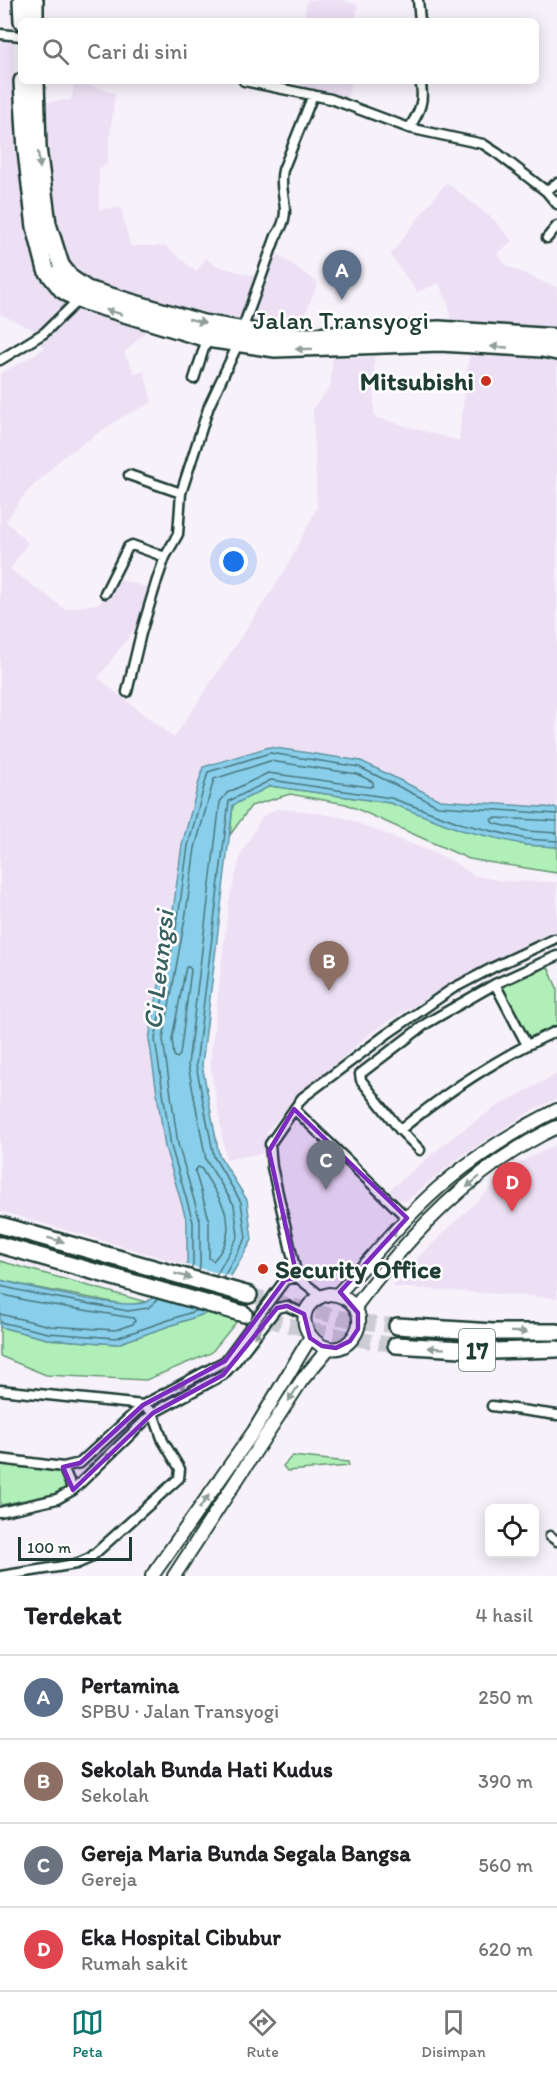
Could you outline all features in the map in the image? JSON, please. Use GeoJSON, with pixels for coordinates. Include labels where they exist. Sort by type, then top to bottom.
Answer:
{"type":"FeatureCollection","features":[{"type":"Feature","properties":{"kind":"highway"},"geometry":{"type":"LineString","coordinates":[[21,0],[22,18]]}},
{"type":"Feature","properties":{"kind":"highway"},"geometry":{"type":"LineString","coordinates":[[35,0],[35,18]]}},
{"type":"Feature","properties":{"kind":"highway","name":"Jalan Transyogi"},"geometry":{"type":"LineString","coordinates":[[22,84],[26,151],[35,227],[46,270],[62,290],[78,300],[207,339],[240,337]]}},
{"type":"Feature","properties":{"kind":"highway","name":"Jalan Transyogi"},"geometry":{"type":"LineString","coordinates":[[36,84],[38,148],[48,224],[61,265],[72,278],[87,289],[203,323],[275,349],[439,329],[557,337]]}},
{"type":"Feature","properties":{"kind":"highway","name":"Jalan Transyogi"},"geometry":{"type":"LineString","coordinates":[[340,341],[557,351]]}},
{"type":"Feature","properties":{"kind":"highway"},"geometry":{"type":"LineString","coordinates":[[0,1225],[249,1295]]}},
{"type":"Feature","properties":{"kind":"highway"},"geometry":{"type":"LineString","coordinates":[[0,1245],[244,1314]]}},
{"type":"Feature","properties":{"kind":"highway","name":"17"},"geometry":{"type":"LineString","coordinates":[[398,1326],[493,1332],[557,1332]]}},
{"type":"Feature","properties":{"kind":"highway","name":"17"},"geometry":{"type":"LineString","coordinates":[[396,1345],[494,1351],[557,1349]]}},
{"type":"Feature","properties":{"kind":"street"},"geometry":{"type":"LineString","coordinates":[[418,0],[420,18]]}},
{"type":"Feature","properties":{"kind":"street"},"geometry":{"type":"LineString","coordinates":[[0,34],[18,36]]}},
{"type":"Feature","properties":{"kind":"street"},"geometry":{"type":"LineString","coordinates":[[259,84],[331,99],[409,128],[483,144],[546,191],[557,204]]}},
{"type":"Feature","properties":{"kind":"street"},"geometry":{"type":"LineString","coordinates":[[409,128],[416,118],[423,94],[421,84]]}},
{"type":"Feature","properties":{"kind":"street"},"geometry":{"type":"LineString","coordinates":[[127,692],[141,633],[165,557],[178,534],[181,493],[209,406],[240,337],[276,236],[284,223],[286,205],[281,178],[313,95]]}},
{"type":"Feature","properties":{"kind":"street"},"geometry":{"type":"LineString","coordinates":[[546,191],[557,183]]}},
{"type":"Feature","properties":{"kind":"street"},"geometry":{"type":"LineString","coordinates":[[547,238],[557,226]]}},
{"type":"Feature","properties":{"kind":"street"},"geometry":{"type":"LineString","coordinates":[[0,360],[44,333],[78,300]]}},
{"type":"Feature","properties":{"kind":"street"},"geometry":{"type":"LineString","coordinates":[[194,379],[207,339]]}},
{"type":"Feature","properties":{"kind":"street"},"geometry":{"type":"LineString","coordinates":[[129,475],[181,493]]}},
{"type":"Feature","properties":{"kind":"street"},"geometry":{"type":"LineString","coordinates":[[105,593],[130,546],[165,557]]}},
{"type":"Feature","properties":{"kind":"street"},"geometry":{"type":"LineString","coordinates":[[321,1296],[297,1277],[269,1151],[273,1138],[294,1109],[312,1091],[387,1034],[452,989],[515,956],[555,939]]}},
{"type":"Feature","properties":{"kind":"street"},"geometry":{"type":"LineString","coordinates":[[420,1150],[400,1130],[361,1080],[360,1074],[426,1023],[495,984],[555,957],[557,968]]}},
{"type":"Feature","properties":{"kind":"street"},"geometry":{"type":"LineString","coordinates":[[495,984],[526,1045]]}},
{"type":"Feature","properties":{"kind":"street"},"geometry":{"type":"LineString","coordinates":[[400,1130],[452,1090],[526,1045],[557,1031]]}},
{"type":"Feature","properties":{"kind":"street"},"geometry":{"type":"LineString","coordinates":[[294,1109],[407,1218]]}},
{"type":"Feature","properties":{"kind":"street"},"geometry":{"type":"LineString","coordinates":[[337,1295],[407,1218],[448,1180],[489,1149],[557,1110]]}},
{"type":"Feature","properties":{"kind":"street"},"geometry":{"type":"LineString","coordinates":[[355,1307],[388,1263],[431,1218],[475,1179],[512,1153],[557,1127]]}},
{"type":"Feature","properties":{"kind":"street"},"geometry":{"type":"LineString","coordinates":[[0,1459],[63,1467],[80,1463],[143,1405],[225,1361],[285,1280],[297,1277]]}},
{"type":"Feature","properties":{"kind":"street"},"geometry":{"type":"LineString","coordinates":[[337,1295],[347,1299],[355,1307],[359,1321],[355,1335],[344,1346],[329,1348],[310,1338],[305,1327],[304,1314],[321,1296],[337,1295]]}},
{"type":"Feature","properties":{"kind":"street"},"geometry":{"type":"LineString","coordinates":[[0,1512],[57,1500],[73,1490],[153,1413],[223,1375],[277,1308],[287,1306],[304,1314]]}},
{"type":"Feature","properties":{"kind":"street"},"geometry":{"type":"LineString","coordinates":[[152,1576],[254,1431],[310,1338]]}},
{"type":"Feature","properties":{"kind":"street"},"geometry":{"type":"LineString","coordinates":[[174,1576],[302,1380],[329,1348]]}},
{"type":"Feature","properties":{"kind":"street"},"geometry":{"type":"LineString","coordinates":[[0,1389],[143,1405],[153,1413],[163,1441],[180,1469],[179,1478],[90,1558],[76,1564],[1,1576]]}},
{"type":"Feature","properties":{"kind":"street"},"geometry":{"type":"LineString","coordinates":[[492,1406],[557,1415]]}},
{"type":"Feature","properties":{"kind":"street"},"geometry":{"type":"LineString","coordinates":[[63,1467],[73,1490]]}},
{"type":"Feature","properties":{"kind":"highlighted area"},"geometry":{"type":"Polygon","coordinates":[[[294,1109],[407,1218],[340,1292],[358,1313],[358,1329],[350,1341],[336,1348],[322,1346],[310,1338],[304,1314],[287,1306],[277,1308],[223,1375],[153,1413],[73,1490],[63,1467],[80,1463],[143,1405],[225,1361],[285,1280],[297,1277],[269,1151],[294,1109]]]}},
{"type":"Feature","properties":{"kind":"shaded area"},"geometry":{"type":"Polygon","coordinates":[[[307,0],[343,0],[358,5],[356,18],[304,18],[307,0]]]}},
{"type":"Feature","properties":{"kind":"shaded area"},"geometry":{"type":"Polygon","coordinates":[[[0,40],[14,42],[15,104],[71,100],[74,84],[85,84],[115,93],[107,164],[99,170],[99,209],[121,208],[130,246],[166,246],[196,272],[206,258],[214,265],[253,276],[279,255],[318,283],[300,326],[271,329],[172,306],[124,353],[135,374],[144,371],[152,402],[122,417],[63,457],[25,494],[6,521],[28,543],[10,569],[65,609],[100,603],[120,580],[150,588],[136,627],[98,678],[174,738],[284,572],[317,508],[313,408],[331,386],[332,358],[374,357],[374,417],[459,441],[473,321],[450,320],[449,306],[439,283],[417,292],[390,255],[446,182],[494,220],[512,241],[497,254],[507,266],[557,288],[557,808],[440,800],[361,761],[203,767],[182,845],[149,1039],[165,1147],[187,1222],[187,1265],[0,1211],[0,374],[44,349],[34,330],[0,314],[0,40]]]}},
{"type":"Feature","properties":{"kind":"shaded area"},"geometry":{"type":"Polygon","coordinates":[[[300,84],[351,84],[346,102],[299,88],[300,84]]]}},
{"type":"Feature","properties":{"kind":"shaded area"},"geometry":{"type":"Polygon","coordinates":[[[276,809],[342,817],[447,858],[473,875],[501,881],[557,882],[557,941],[464,979],[372,1032],[295,1099],[267,1131],[266,1153],[226,1159],[210,1062],[229,901],[241,854],[262,817],[276,809]]]}},
{"type":"Feature","properties":{"kind":"shaded area"},"geometry":{"type":"Polygon","coordinates":[[[557,1074],[557,1099],[534,1109],[463,1155],[406,1201],[397,1199],[389,1190],[448,1141],[494,1108],[557,1074]]]}},
{"type":"Feature","properties":{"kind":"shaded area"},"geometry":{"type":"Polygon","coordinates":[[[557,1144],[557,1298],[393,1287],[405,1270],[498,1181],[523,1161],[557,1144]]]}},
{"type":"Feature","properties":{"kind":"green space"},"geometry":{"type":"Polygon","coordinates":[[[270,786],[390,803],[525,845],[557,847],[557,873],[469,859],[346,804],[290,794],[251,806],[230,835],[233,805],[270,786]]]}},
{"type":"Feature","properties":{"kind":"green space"},"geometry":{"type":"Polygon","coordinates":[[[543,966],[548,967],[557,988],[557,1027],[532,1037],[524,1034],[501,991],[501,986],[505,981],[543,966]]]}},
{"type":"Feature","properties":{"kind":"green space"},"geometry":{"type":"Polygon","coordinates":[[[0,1261],[146,1302],[128,1305],[0,1280],[0,1261]]]}},
{"type":"Feature","properties":{"kind":"green space"},"geometry":{"type":"Polygon","coordinates":[[[210,1312],[237,1321],[211,1353],[146,1380],[46,1375],[0,1356],[0,1327],[47,1339],[117,1344],[210,1312]]]}},
{"type":"Feature","properties":{"kind":"green space"},"geometry":{"type":"Polygon","coordinates":[[[292,1456],[348,1462],[349,1466],[287,1471],[283,1466],[292,1456]]]}},
{"type":"Feature","properties":{"kind":"green space"},"geometry":{"type":"Polygon","coordinates":[[[0,1465],[68,1469],[73,1481],[59,1493],[0,1505],[0,1465]]]}},
{"type":"Feature","properties":{"kind":"water"},"geometry":{"type":"Polygon","coordinates":[[[269,747],[361,761],[440,800],[557,808],[557,847],[526,845],[461,830],[390,803],[270,786],[233,805],[202,1065],[219,1155],[247,1200],[252,1240],[210,1312],[117,1344],[47,1339],[0,1327],[0,1280],[75,1297],[135,1304],[150,1300],[187,1265],[187,1222],[165,1147],[149,1039],[173,910],[182,845],[203,767],[269,747]]]}},
{"type":"Feature","properties":{"kind":"pier"},"geometry":{"type":"Polygon","coordinates":[[[183,1264],[234,1277],[213,1314],[148,1297],[183,1264]]]}},
{"type":"Feature","properties":{"kind":"tunnel"},"geometry":{"type":"LineString","coordinates":[[249,1295],[354,1321],[397,1326]]}},
{"type":"Feature","properties":{"kind":"tunnel"},"geometry":{"type":"LineString","coordinates":[[244,1314],[319,1332],[396,1345]]}},
{"type":"Feature","properties":{"kind":"place","name":"Pertamina"},"geometry":{"type":"Point","coordinates":[342,300]}},
{"type":"Feature","properties":{"kind":"place","name":"Mitsubishi"},"geometry":{"type":"Point","coordinates":[486,381]}},
{"type":"Feature","properties":{"kind":"place","name":"Sekolah Bunda Hati Kudus"},"geometry":{"type":"Point","coordinates":[329,991]}},
{"type":"Feature","properties":{"kind":"place","name":"Gereja Maria Bunda Segala Bangsa"},"geometry":{"type":"Point","coordinates":[326,1190]}},
{"type":"Feature","properties":{"kind":"place","name":"Eka Hospital Cibubur"},"geometry":{"type":"Point","coordinates":[512,1212]}},
{"type":"Feature","properties":{"kind":"place","name":"Security Office"},"geometry":{"type":"Point","coordinates":[263,1269]}},
{"type":"Feature","properties":{"kind":"water label","name":"Ci Leungsi"},"geometry":{"type":"Point","coordinates":[158,970]}}]}
